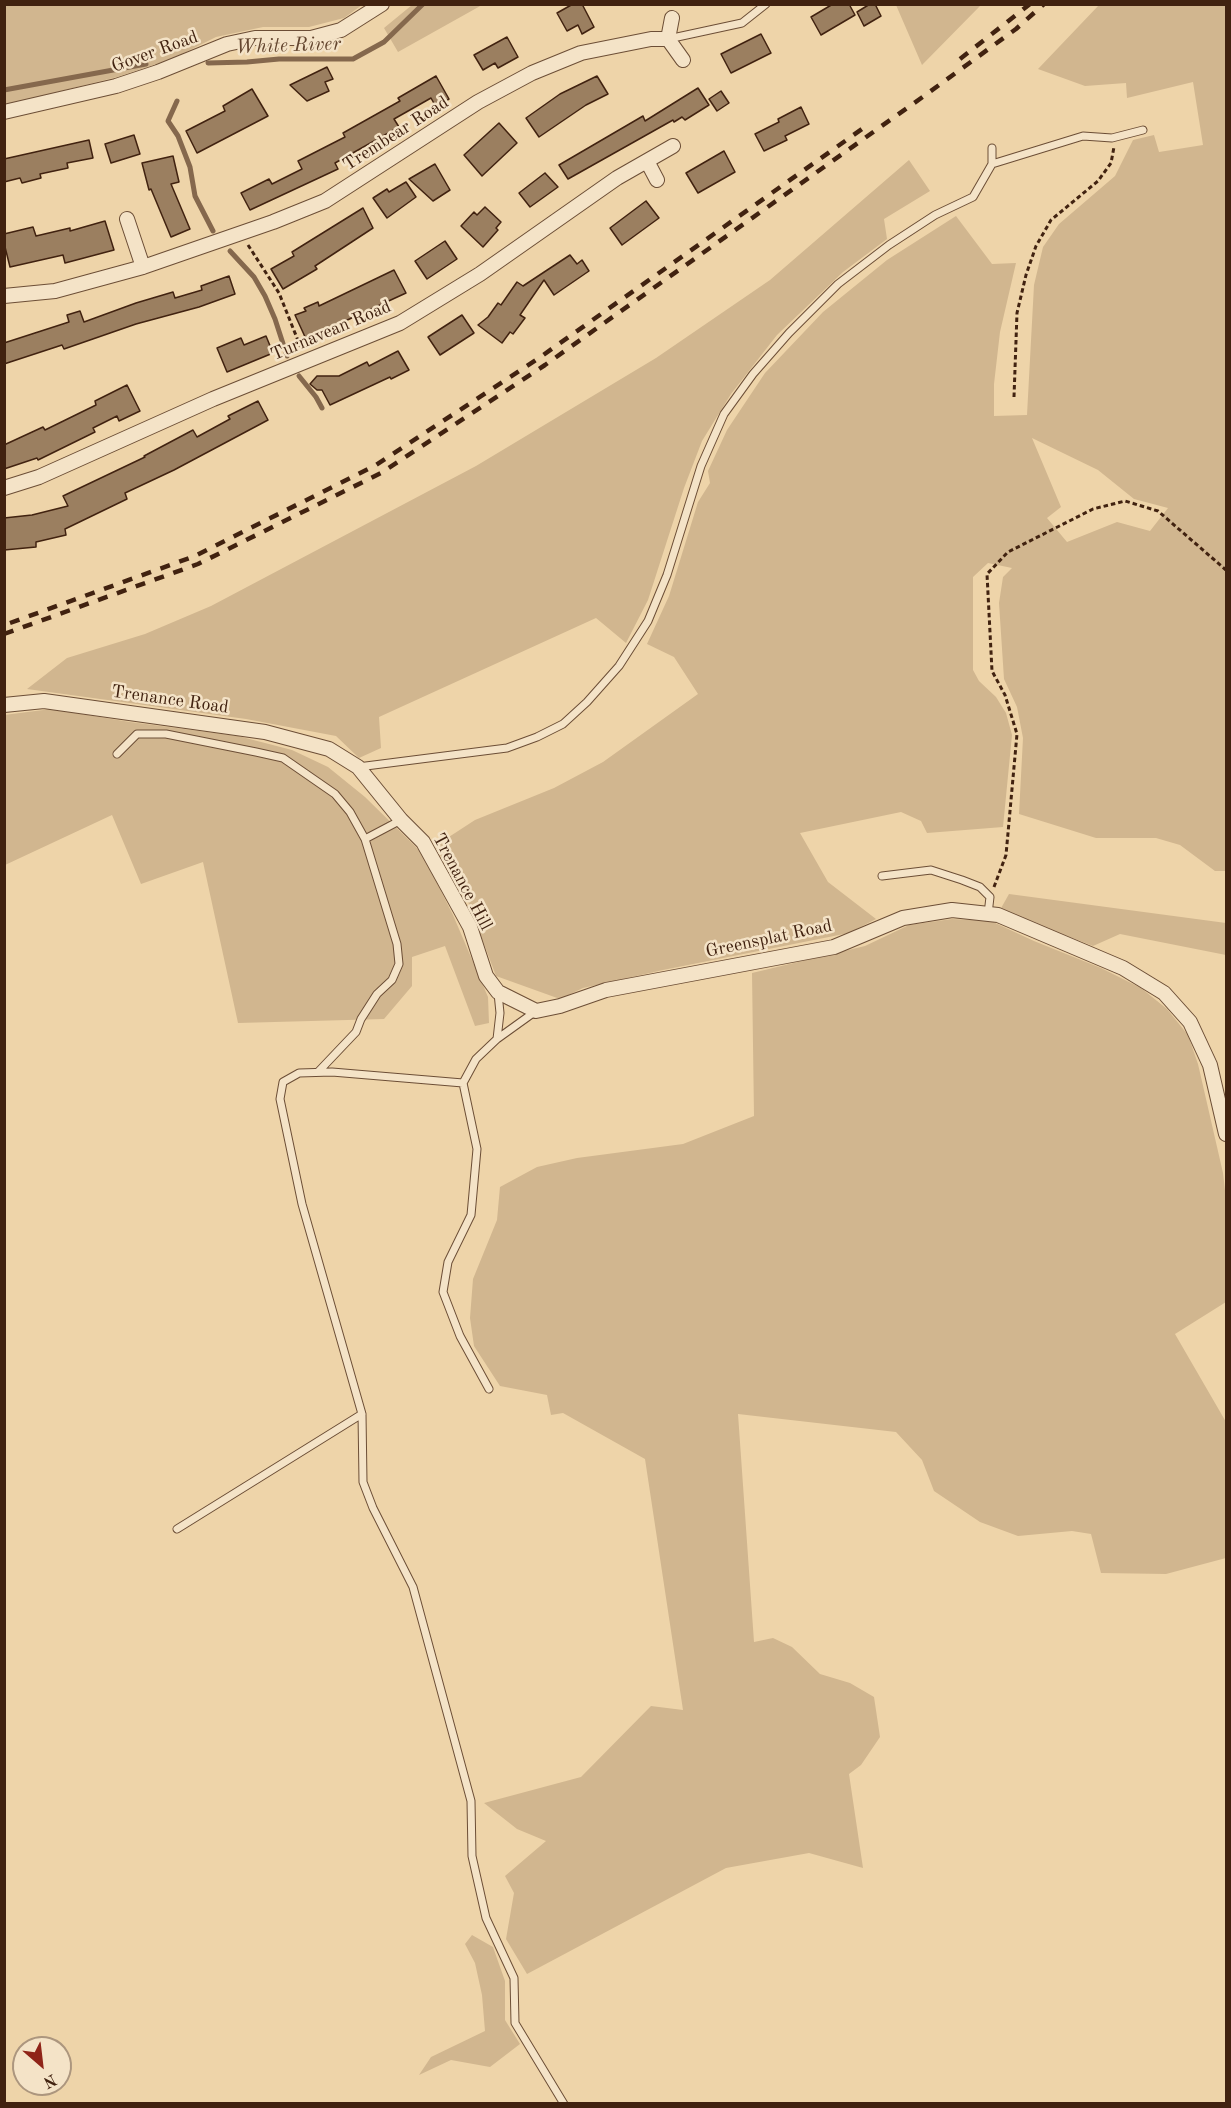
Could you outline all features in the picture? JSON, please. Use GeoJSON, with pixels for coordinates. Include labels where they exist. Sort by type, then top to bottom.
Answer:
{"type":"FeatureCollection","features":[{"type":"Feature","properties":{"kind":"street","name":"Gover Road"},"geometry":{"type":"LineString","coordinates":[[4,112],[116,86],[227,44],[255,39],[311,38],[341,30],[382,4]]}},
{"type":"Feature","properties":{"kind":"street"},"geometry":{"type":"LineString","coordinates":[[672,18],[668,39],[684,60]]}},
{"type":"Feature","properties":{"kind":"street","name":"Trembear Road"},"geometry":{"type":"LineString","coordinates":[[4,296],[55,291],[142,267],[273,222],[325,201],[478,102],[532,72],[581,53],[651,39],[668,39]]}},
{"type":"Feature","properties":{"kind":"street","name":"Turnavean Road"},"geometry":{"type":"LineString","coordinates":[[4,488],[39,477],[213,399],[400,323],[480,274],[617,178],[673,146]]}},
{"type":"Feature","properties":{"kind":"street"},"geometry":{"type":"LineString","coordinates":[[647,161],[657,180]]}},
{"type":"Feature","properties":{"kind":"street"},"geometry":{"type":"LineString","coordinates":[[127,219],[142,267]]}},
{"type":"Feature","properties":{"kind":"street","name":"Trenance Road"},"geometry":{"type":"LineString","coordinates":[[4,705],[44,701],[265,732],[329,749]]}},
{"type":"Feature","properties":{"kind":"street","name":"Trenance Hill"},"geometry":{"type":"LineString","coordinates":[[329,749],[358,767],[401,820],[423,842],[470,927],[486,976],[498,992]]}},
{"type":"Feature","properties":{"kind":"street","name":"Greensplat Road"},"geometry":{"type":"LineString","coordinates":[[536,1011],[560,1006],[606,990],[834,947],[903,918],[952,910],[998,915],[1123,968],[1164,993],[1190,1023],[1210,1065],[1227,1134]]}},
{"type":"Feature","properties":{"kind":"street"},"geometry":{"type":"LineString","coordinates":[[498,992],[536,1011]]}},
{"type":"Feature","properties":{"kind":"lane"},"geometry":{"type":"LineString","coordinates":[[668,39],[742,23],[766,4]]}},
{"type":"Feature","properties":{"kind":"lane"},"geometry":{"type":"LineString","coordinates":[[992,164],[1083,136],[1112,138],[1143,130]]}},
{"type":"Feature","properties":{"kind":"lane"},"geometry":{"type":"LineString","coordinates":[[358,767],[507,748],[563,724],[587,702],[619,666],[648,621],[670,566],[701,466],[724,414],[753,374],[789,333],[838,284],[889,245],[935,215],[973,197],[992,164],[992,148]]}},
{"type":"Feature","properties":{"kind":"lane"},"geometry":{"type":"LineString","coordinates":[[117,754],[136,734],[166,734],[283,758],[335,794],[350,812],[365,839],[397,944],[399,964],[392,980],[377,994],[361,1019],[356,1032],[318,1072]]}},
{"type":"Feature","properties":{"kind":"lane"},"geometry":{"type":"LineString","coordinates":[[365,839],[401,820]]}},
{"type":"Feature","properties":{"kind":"lane"},"geometry":{"type":"LineString","coordinates":[[882,876],[931,870],[980,887],[990,897],[988,914]]}},
{"type":"Feature","properties":{"kind":"lane"},"geometry":{"type":"LineString","coordinates":[[497,1038],[500,1013],[498,992]]}},
{"type":"Feature","properties":{"kind":"lane"},"geometry":{"type":"LineString","coordinates":[[489,1389],[460,1336],[443,1292],[448,1262],[471,1215],[477,1149],[463,1083],[476,1059],[497,1038],[536,1011]]}},
{"type":"Feature","properties":{"kind":"lane"},"geometry":{"type":"LineString","coordinates":[[463,1083],[332,1072],[300,1073],[283,1082],[280,1099],[302,1204],[362,1414],[363,1482],[373,1508],[413,1587],[471,1801],[472,1857],[486,1918],[514,1978],[515,2023],[564,2103]]}},
{"type":"Feature","properties":{"kind":"lane"},"geometry":{"type":"LineString","coordinates":[[177,1528],[362,1414]]}},
{"type":"Feature","properties":{"kind":"path"},"geometry":{"type":"LineString","coordinates":[[1014,397],[1017,313],[1036,246],[1051,220],[1098,182],[1111,163],[1114,151],[1112,138]]}},
{"type":"Feature","properties":{"kind":"path"},"geometry":{"type":"LineString","coordinates":[[256,256],[279,293],[306,361]]}},
{"type":"Feature","properties":{"kind":"path"},"geometry":{"type":"LineString","coordinates":[[990,897],[1006,855],[1017,734],[1005,694],[992,670],[987,574],[1008,552],[1093,509],[1125,501],[1158,511],[1227,570]]}},
{"type":"Feature","properties":{"kind":"shaded area"},"geometry":{"type":"Polygon","coordinates":[[[4,5],[362,5],[344,18],[309,27],[263,27],[216,37],[174,58],[117,77],[5,105],[4,5]]]}},
{"type":"Feature","properties":{"kind":"shaded area"},"geometry":{"type":"Polygon","coordinates":[[[412,5],[482,5],[398,52],[384,28],[412,5]]]}},
{"type":"Feature","properties":{"kind":"shaded area"},"geometry":{"type":"Polygon","coordinates":[[[896,5],[981,5],[922,65],[896,5]]]}},
{"type":"Feature","properties":{"kind":"shaded area"},"geometry":{"type":"Polygon","coordinates":[[[1099,5],[1226,5],[1226,871],[1215,871],[1180,845],[1156,838],[1096,838],[1019,814],[1023,738],[1017,707],[1004,679],[999,603],[1003,577],[1012,568],[988,563],[973,577],[973,670],[979,681],[996,697],[1006,713],[1012,735],[1003,827],[927,833],[921,821],[901,812],[800,833],[828,882],[876,919],[849,933],[583,988],[560,999],[496,976],[469,904],[435,846],[475,820],[554,788],[603,762],[698,694],[674,657],[647,644],[669,596],[698,502],[710,483],[708,471],[727,430],[765,373],[823,312],[887,260],[956,216],[992,264],[1016,263],[1000,332],[994,384],[994,416],[1027,415],[1034,285],[1043,247],[1059,224],[1115,176],[1133,140],[1154,135],[1159,152],[1203,145],[1193,82],[1127,98],[1126,83],[1085,86],[1038,69],[1099,5]],[[1032,438],[1061,507],[1047,518],[1067,542],[1117,522],[1150,531],[1168,508],[1134,499],[1098,470],[1032,438]]]}},
{"type":"Feature","properties":{"kind":"shaded area"},"geometry":{"type":"Polygon","coordinates":[[[909,160],[930,191],[884,219],[887,239],[843,272],[777,335],[731,394],[702,441],[684,488],[648,600],[626,643],[596,618],[379,717],[381,748],[359,758],[336,736],[246,719],[27,689],[67,658],[145,634],[211,606],[476,466],[656,358],[770,280],[909,160]]]}},
{"type":"Feature","properties":{"kind":"shaded area"},"geometry":{"type":"Polygon","coordinates":[[[51,709],[238,736],[292,750],[328,767],[365,797],[422,853],[453,915],[488,997],[489,1023],[475,1026],[445,946],[412,957],[412,986],[384,1019],[238,1023],[203,862],[141,884],[112,815],[5,865],[4,715],[51,709]]]}},
{"type":"Feature","properties":{"kind":"shaded area"},"geometry":{"type":"Polygon","coordinates":[[[1009,894],[1226,923],[1226,955],[1120,934],[1093,946],[1000,910],[1009,894]]]}},
{"type":"Feature","properties":{"kind":"shaded area"},"geometry":{"type":"Polygon","coordinates":[[[952,919],[991,921],[1101,968],[1141,988],[1167,1009],[1188,1035],[1198,1064],[1223,1173],[1226,1199],[1226,1302],[1175,1334],[1226,1422],[1226,1558],[1166,1574],[1101,1573],[1091,1534],[1072,1531],[1018,1536],[980,1522],[934,1491],[922,1460],[896,1432],[738,1414],[754,1642],[773,1638],[792,1647],[820,1674],[850,1683],[874,1697],[880,1737],[861,1765],[849,1774],[863,1868],[809,1853],[726,1868],[527,1974],[506,1939],[514,1893],[505,1876],[546,1841],[517,1829],[484,1803],[581,1777],[651,1706],[683,1710],[645,1459],[563,1413],[551,1415],[547,1395],[500,1386],[474,1346],[470,1318],[473,1279],[497,1220],[500,1187],[537,1167],[577,1158],[683,1144],[754,1116],[752,973],[865,946],[909,925],[952,919]]]}},
{"type":"Feature","properties":{"kind":"shaded area"},"geometry":{"type":"Polygon","coordinates":[[[472,1935],[493,1947],[505,1981],[505,2020],[520,2044],[490,2067],[451,2060],[419,2075],[431,2057],[485,2031],[482,1995],[475,1963],[465,1944],[472,1935]]]}},
{"type":"Feature","properties":{"kind":"building"},"geometry":{"type":"Polygon","coordinates":[[[573,4],[582,4],[594,27],[582,34],[578,25],[567,31],[557,13],[573,4]]]}},
{"type":"Feature","properties":{"kind":"building"},"geometry":{"type":"Polygon","coordinates":[[[833,4],[849,4],[855,15],[821,35],[811,17],[833,4]]]}},
{"type":"Feature","properties":{"kind":"building"},"geometry":{"type":"Polygon","coordinates":[[[870,4],[875,4],[881,16],[864,26],[857,12],[870,4]]]}},
{"type":"Feature","properties":{"kind":"building"},"geometry":{"type":"Polygon","coordinates":[[[761,34],[771,53],[731,73],[721,54],[761,34]]]}},
{"type":"Feature","properties":{"kind":"building"},"geometry":{"type":"Polygon","coordinates":[[[507,37],[518,57],[498,68],[495,63],[483,70],[474,55],[507,37]]]}},
{"type":"Feature","properties":{"kind":"building"},"geometry":{"type":"Polygon","coordinates":[[[327,67],[333,79],[325,82],[329,91],[307,101],[290,85],[327,67]]]}},
{"type":"Feature","properties":{"kind":"building"},"geometry":{"type":"Polygon","coordinates":[[[436,76],[449,99],[436,107],[431,98],[394,119],[399,127],[335,163],[338,169],[250,210],[241,193],[269,179],[272,184],[302,169],[298,161],[345,137],[343,133],[400,101],[398,98],[436,76]]]}},
{"type":"Feature","properties":{"kind":"building"},"geometry":{"type":"Polygon","coordinates":[[[597,76],[608,94],[586,105],[539,137],[526,118],[560,94],[597,76]]]}},
{"type":"Feature","properties":{"kind":"building"},"geometry":{"type":"Polygon","coordinates":[[[698,88],[709,105],[685,120],[682,117],[674,122],[673,120],[568,179],[559,165],[643,116],[645,121],[698,88]]]}},
{"type":"Feature","properties":{"kind":"building"},"geometry":{"type":"Polygon","coordinates":[[[252,89],[268,116],[197,153],[186,131],[225,111],[223,106],[252,89]]]}},
{"type":"Feature","properties":{"kind":"building"},"geometry":{"type":"Polygon","coordinates":[[[721,91],[729,103],[717,111],[709,99],[721,91]]]}},
{"type":"Feature","properties":{"kind":"building"},"geometry":{"type":"Polygon","coordinates":[[[801,107],[809,124],[785,136],[787,140],[764,151],[755,134],[801,107]]]}},
{"type":"Feature","properties":{"kind":"building"},"geometry":{"type":"Polygon","coordinates":[[[499,123],[517,143],[482,176],[464,155],[499,123]]]}},
{"type":"Feature","properties":{"kind":"building"},"geometry":{"type":"Polygon","coordinates":[[[134,135],[140,154],[111,163],[105,144],[134,135]]]}},
{"type":"Feature","properties":{"kind":"building"},"geometry":{"type":"Polygon","coordinates":[[[89,140],[93,158],[67,163],[68,168],[40,174],[41,178],[22,183],[20,178],[4,182],[4,159],[89,140]]]}},
{"type":"Feature","properties":{"kind":"building"},"geometry":{"type":"Polygon","coordinates":[[[724,151],[735,172],[698,193],[686,173],[724,151]]]}},
{"type":"Feature","properties":{"kind":"building"},"geometry":{"type":"Polygon","coordinates":[[[173,156],[179,182],[171,184],[190,229],[171,237],[151,189],[149,190],[142,163],[173,156]]]}},
{"type":"Feature","properties":{"kind":"building"},"geometry":{"type":"Polygon","coordinates":[[[435,164],[450,190],[433,201],[409,179],[435,164]]]}},
{"type":"Feature","properties":{"kind":"building"},"geometry":{"type":"Polygon","coordinates":[[[545,173],[558,187],[530,207],[519,193],[545,173]]]}},
{"type":"Feature","properties":{"kind":"building"},"geometry":{"type":"Polygon","coordinates":[[[406,182],[416,197],[387,218],[373,198],[387,189],[389,192],[406,182]]]}},
{"type":"Feature","properties":{"kind":"building"},"geometry":{"type":"Polygon","coordinates":[[[646,201],[659,218],[622,245],[610,228],[646,201]]]}},
{"type":"Feature","properties":{"kind":"building"},"geometry":{"type":"Polygon","coordinates":[[[485,207],[501,222],[496,228],[498,230],[483,247],[461,226],[474,212],[477,215],[485,207]]]}},
{"type":"Feature","properties":{"kind":"building"},"geometry":{"type":"Polygon","coordinates":[[[363,208],[373,228],[315,266],[317,269],[283,289],[271,269],[294,256],[292,252],[363,208]]]}},
{"type":"Feature","properties":{"kind":"building"},"geometry":{"type":"Polygon","coordinates":[[[105,221],[114,250],[65,263],[63,255],[10,267],[4,234],[33,227],[36,236],[70,228],[70,231],[105,221]]]}},
{"type":"Feature","properties":{"kind":"building"},"geometry":{"type":"Polygon","coordinates":[[[445,241],[457,259],[427,279],[415,261],[445,241]]]}},
{"type":"Feature","properties":{"kind":"building"},"geometry":{"type":"Polygon","coordinates":[[[570,255],[577,264],[582,260],[589,271],[554,295],[544,280],[520,315],[525,318],[513,334],[510,332],[502,343],[478,325],[488,317],[498,303],[501,305],[517,282],[523,286],[570,255]]]}},
{"type":"Feature","properties":{"kind":"building"},"geometry":{"type":"Polygon","coordinates":[[[394,270],[406,293],[306,339],[295,315],[306,311],[304,308],[318,302],[319,306],[394,270]]]}},
{"type":"Feature","properties":{"kind":"building"},"geometry":{"type":"Polygon","coordinates":[[[229,276],[235,294],[64,349],[62,345],[4,364],[4,343],[69,322],[67,315],[80,311],[84,322],[173,292],[175,298],[202,290],[201,286],[229,276]]]}},
{"type":"Feature","properties":{"kind":"building"},"geometry":{"type":"Polygon","coordinates":[[[462,315],[474,333],[440,355],[428,337],[462,315]]]}},
{"type":"Feature","properties":{"kind":"building"},"geometry":{"type":"Polygon","coordinates":[[[266,336],[273,353],[227,372],[217,348],[241,338],[244,345],[266,336]]]}},
{"type":"Feature","properties":{"kind":"building"},"geometry":{"type":"Polygon","coordinates":[[[398,351],[409,370],[330,405],[322,390],[317,390],[310,384],[317,376],[339,376],[367,362],[369,366],[398,351]]]}},
{"type":"Feature","properties":{"kind":"building"},"geometry":{"type":"Polygon","coordinates":[[[127,385],[140,411],[119,421],[117,416],[93,428],[95,432],[38,460],[37,458],[4,469],[4,445],[43,427],[45,430],[96,405],[95,401],[127,385]]]}},
{"type":"Feature","properties":{"kind":"building"},"geometry":{"type":"Polygon","coordinates":[[[258,401],[268,420],[125,493],[127,499],[65,529],[66,535],[36,542],[36,547],[4,550],[4,518],[32,515],[68,506],[63,496],[145,457],[193,430],[197,437],[230,419],[228,416],[258,401]]]}},
{"type":"Feature","properties":{"kind":"waterway","name":"White River"},"geometry":{"type":"LineString","coordinates":[[208,63],[279,59],[353,59],[384,42],[423,4]]}},
{"type":"Feature","properties":{"kind":"waterway","name":"White River"},"geometry":{"type":"LineString","coordinates":[[4,90],[146,64]]}},
{"type":"Feature","properties":{"kind":"waterway"},"geometry":{"type":"LineString","coordinates":[[177,101],[168,121],[178,136],[190,167],[195,196],[213,231]]}},
{"type":"Feature","properties":{"kind":"waterway"},"geometry":{"type":"LineString","coordinates":[[230,251],[254,277],[265,296],[287,356]]}},
{"type":"Feature","properties":{"kind":"waterway"},"geometry":{"type":"LineString","coordinates":[[299,376],[322,408]]}},
{"type":"Feature","properties":{"kind":"railway"},"geometry":{"type":"LineString","coordinates":[[960,59],[1030,4]]}},
{"type":"Feature","properties":{"kind":"railway"},"geometry":{"type":"LineString","coordinates":[[4,634],[198,564],[381,473],[545,365],[924,96],[1016,29],[1044,4]]}},
{"type":"Feature","properties":{"kind":"railway"},"geometry":{"type":"LineString","coordinates":[[10,623],[195,556],[376,465],[539,358],[862,129]]}}]}
